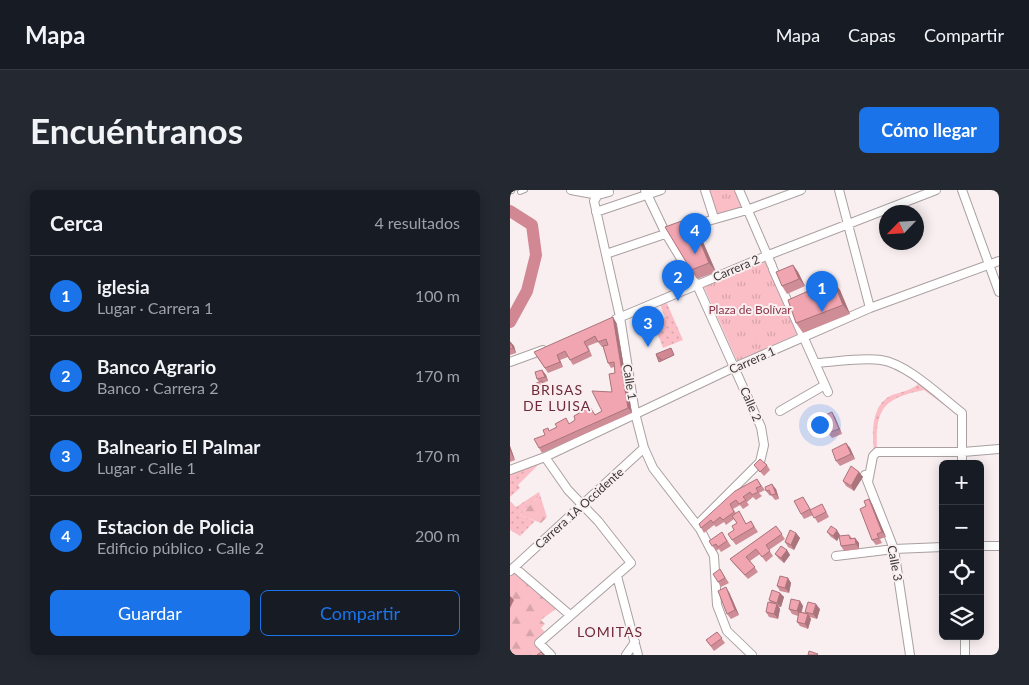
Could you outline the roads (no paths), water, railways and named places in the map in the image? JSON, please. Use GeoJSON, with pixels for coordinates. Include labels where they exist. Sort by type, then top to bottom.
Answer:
{"type":"FeatureCollection","features":[{"type":"Feature","properties":{"kind":"street"},"geometry":{"type":"LineString","coordinates":[[571,190],[609,191],[614,205]]}},
{"type":"Feature","properties":{"kind":"street"},"geometry":{"type":"LineString","coordinates":[[596,212],[646,192],[661,190]]}},
{"type":"Feature","properties":{"kind":"street"},"geometry":{"type":"LineString","coordinates":[[704,190],[714,218]]}},
{"type":"Feature","properties":{"kind":"street"},"geometry":{"type":"LineString","coordinates":[[739,190],[766,256],[827,388],[780,411]]}},
{"type":"Feature","properties":{"kind":"street"},"geometry":{"type":"LineString","coordinates":[[606,254],[714,218],[747,210],[801,190]]}},
{"type":"Feature","properties":{"kind":"street"},"geometry":{"type":"LineString","coordinates":[[839,190],[870,308]]}},
{"type":"Feature","properties":{"kind":"street","name":"Carrera 2"},"geometry":{"type":"LineString","coordinates":[[612,321],[766,256],[936,190]]}},
{"type":"Feature","properties":{"kind":"street"},"geometry":{"type":"LineString","coordinates":[[962,190],[999,292]]}},
{"type":"Feature","properties":{"kind":"street","name":"Calle 1"},"geometry":{"type":"LineString","coordinates":[[597,192],[594,201],[596,212],[620,317],[635,413],[644,448],[653,468],[698,527],[714,556],[717,605],[727,631],[752,655]]}},
{"type":"Feature","properties":{"kind":"street","name":"Calle 2"},"geometry":{"type":"LineString","coordinates":[[646,192],[674,231],[761,427],[764,445],[760,462],[698,527]]}},
{"type":"Feature","properties":{"kind":"street","name":"Carrera 1"},"geometry":{"type":"LineString","coordinates":[[510,470],[545,457],[735,367],[870,308],[999,261]]}},
{"type":"Feature","properties":{"kind":"street"},"geometry":{"type":"LineString","coordinates":[[510,362],[553,348]]}},
{"type":"Feature","properties":{"kind":"street"},"geometry":{"type":"LineString","coordinates":[[815,363],[882,360],[897,364],[962,413],[962,460]]}},
{"type":"Feature","properties":{"kind":"street","name":"Carrera 1A Occidente"},"geometry":{"type":"LineString","coordinates":[[512,569],[644,448]]}},
{"type":"Feature","properties":{"kind":"street"},"geometry":{"type":"LineString","coordinates":[[962,452],[999,449]]}},
{"type":"Feature","properties":{"kind":"street","name":"Calle 3"},"geometry":{"type":"LineString","coordinates":[[910,655],[894,549],[866,479],[873,456],[877,452],[962,452]]}},
{"type":"Feature","properties":{"kind":"street"},"geometry":{"type":"LineString","coordinates":[[545,457],[568,490],[583,503],[631,563],[539,643],[550,655]]}},
{"type":"Feature","properties":{"kind":"street"},"geometry":{"type":"LineString","coordinates":[[984,546],[999,546]]}},
{"type":"Feature","properties":{"kind":"street"},"geometry":{"type":"LineString","coordinates":[[836,556],[894,549],[939,547]]}},
{"type":"Feature","properties":{"kind":"street"},"geometry":{"type":"LineString","coordinates":[[512,569],[570,615]]}},
{"type":"Feature","properties":{"kind":"street"},"geometry":{"type":"LineString","coordinates":[[617,576],[638,655]]}},
{"type":"Feature","properties":{"kind":"street"},"geometry":{"type":"LineString","coordinates":[[964,640],[965,655]]}},
{"type":"Feature","properties":{"kind":"street"},"geometry":{"type":"LineString","coordinates":[[626,655],[635,642]]}},
{"type":"Feature","properties":{"kind":"lane"},"geometry":{"type":"LineString","coordinates":[[520,192],[525,190]]}},
{"type":"Feature","properties":{"kind":"water"},"geometry":{"type":"Polygon","coordinates":[[[671,348],[674,355],[659,362],[656,354],[671,348]]]}},
{"type":"Feature","properties":{"kind":"waterway"},"geometry":{"type":"LineString","coordinates":[[510,211],[532,225],[536,255],[527,291],[510,322]]}},
{"type":"Feature","properties":{"kind":"place","name":"Estacion de Policia"},"geometry":{"type":"Point","coordinates":[695,254]}},
{"type":"Feature","properties":{"kind":"place","name":"Banco Agrario"},"geometry":{"type":"Point","coordinates":[678,301]}},
{"type":"Feature","properties":{"kind":"place","name":"iglesia"},"geometry":{"type":"Point","coordinates":[822,312]}},
{"type":"Feature","properties":{"kind":"place","name":"Balneario El Palmar"},"geometry":{"type":"Point","coordinates":[648,347]}},
{"type":"Feature","properties":{"kind":"district","name":"BRISAS DE LUISA"},"geometry":{"type":"Point","coordinates":[557,397]}},
{"type":"Feature","properties":{"kind":"district","name":"LOMITAS"},"geometry":{"type":"Point","coordinates":[610,631]}},
{"type":"Feature","properties":{"kind":"park label","name":"Plaza de Bolívar"},"geometry":{"type":"Point","coordinates":[750,309]}}]}
